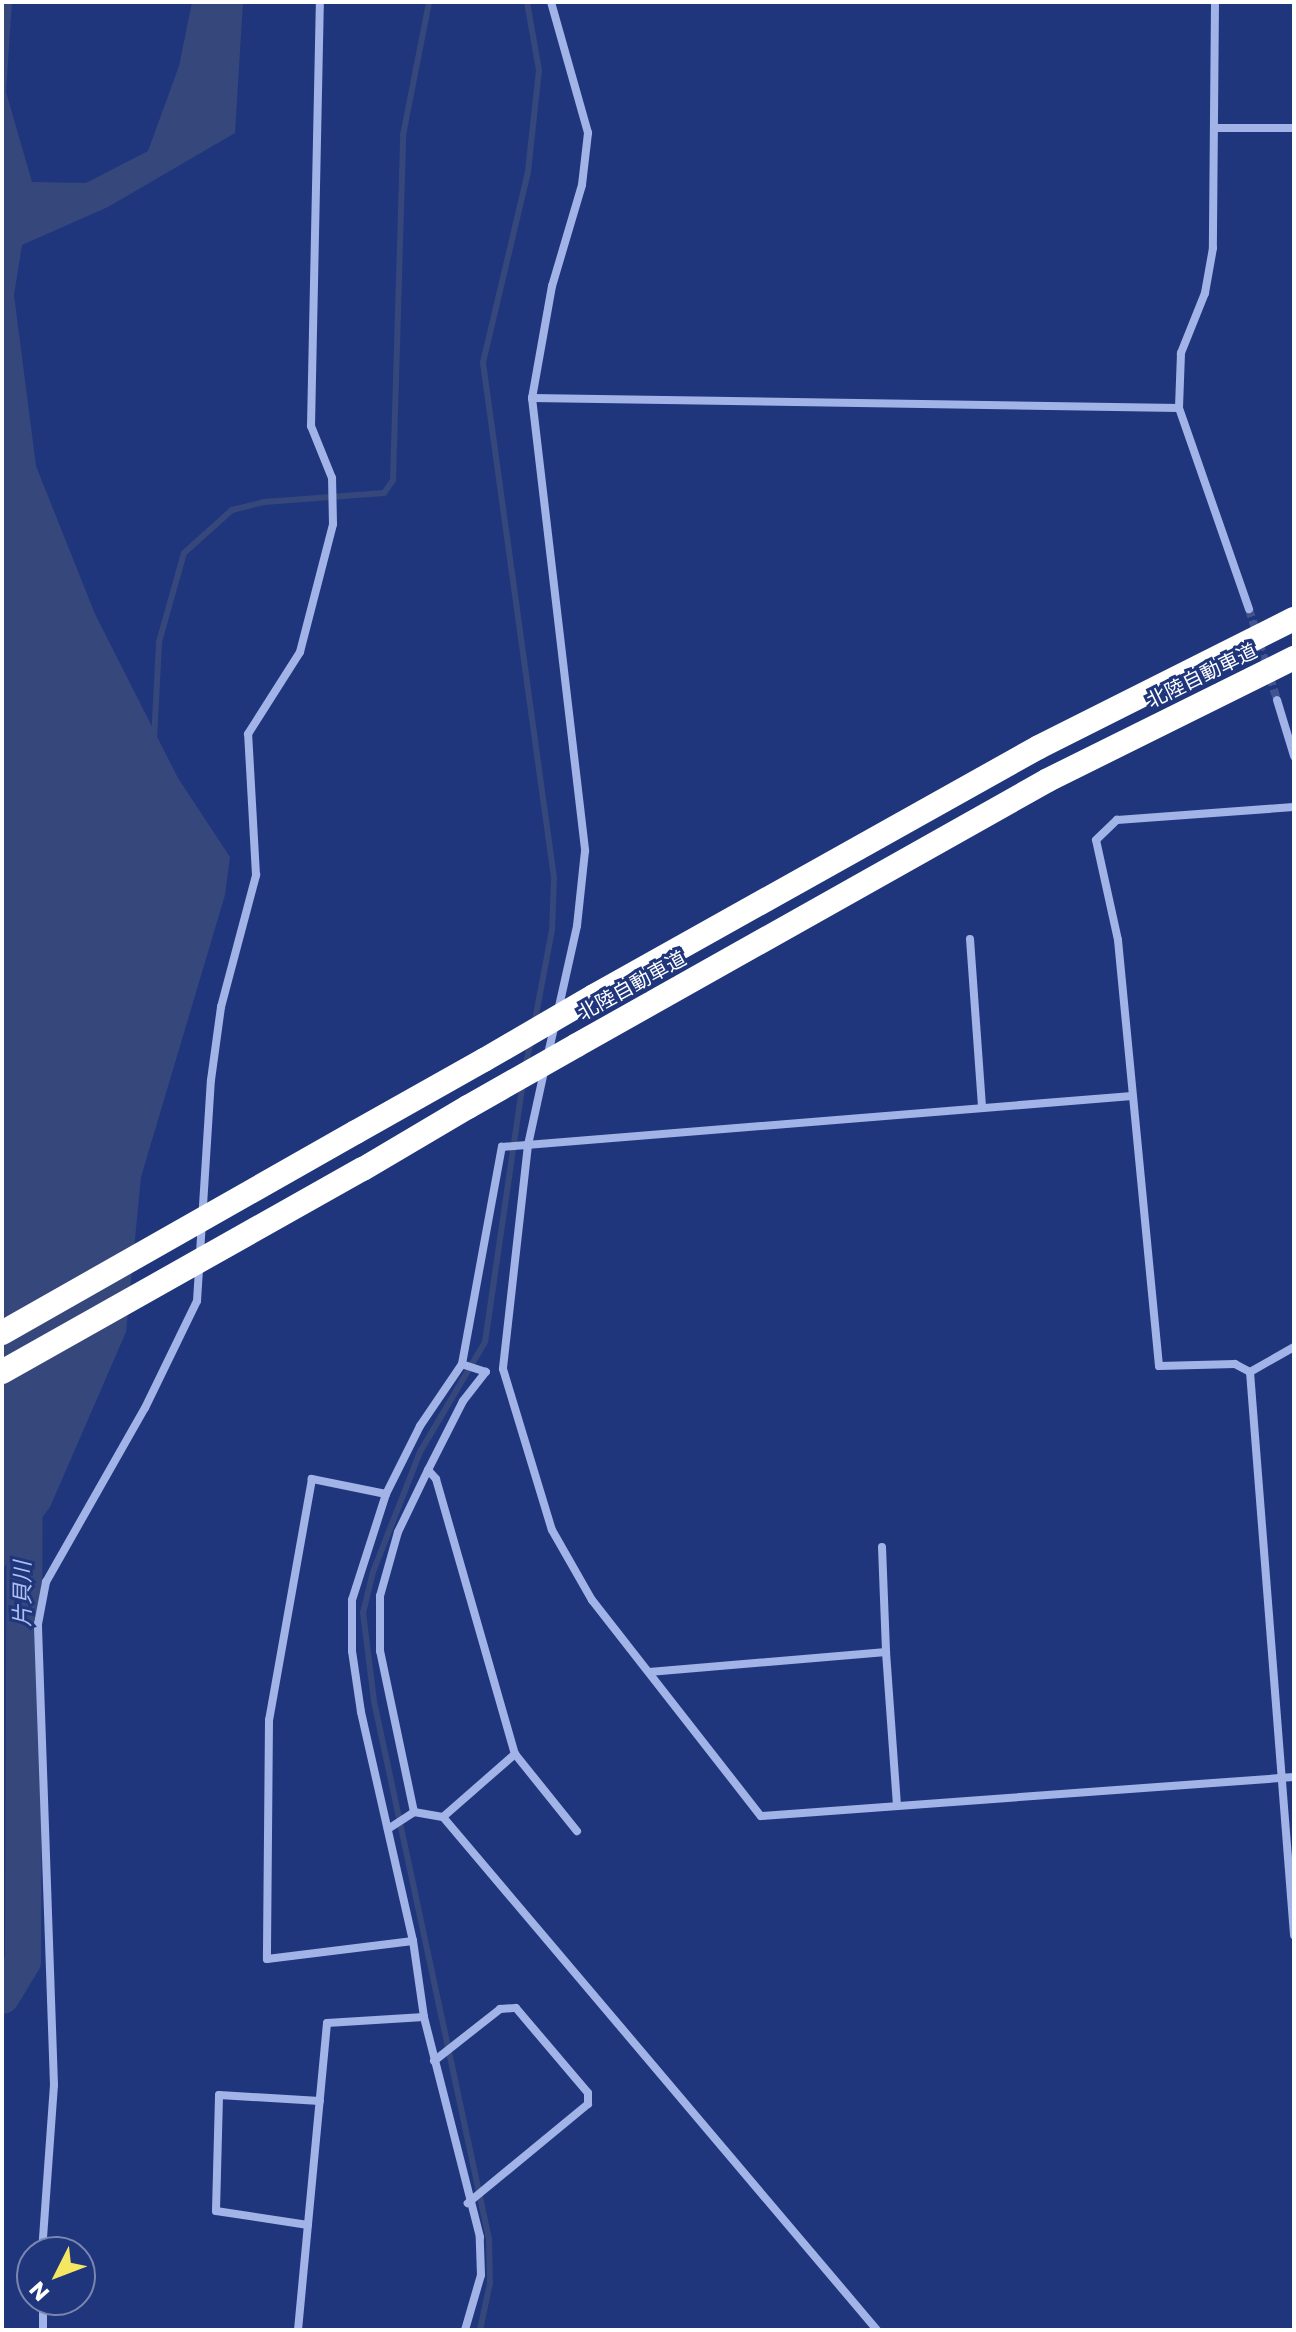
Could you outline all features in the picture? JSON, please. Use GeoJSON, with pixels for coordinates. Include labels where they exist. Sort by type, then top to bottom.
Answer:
{"type":"FeatureCollection","features":[{"type":"Feature","properties":{"kind":"highway","name":"北陸自動車道"},"geometry":{"type":"LineString","coordinates":[[2,1333],[1039,747],[1294,619]]}},
{"type":"Feature","properties":{"kind":"highway","name":"北陸自動車道"},"geometry":{"type":"LineString","coordinates":[[2,1372],[1048,780],[1294,658]]}},
{"type":"Feature","properties":{"kind":"street"},"geometry":{"type":"LineString","coordinates":[[43,2236],[54,2085],[38,1624],[46,1582],[145,1408],[197,1301],[219,1021],[256,875],[248,734],[300,652],[333,524],[332,478],[311,426],[320,2]]}},
{"type":"Feature","properties":{"kind":"street"},"geometry":{"type":"LineString","coordinates":[[551,2],[588,133],[582,185],[552,286],[532,398],[585,851],[577,926],[528,1145],[503,1369],[552,1530],[592,1600],[761,1816],[1294,1777]]}},
{"type":"Feature","properties":{"kind":"street"},"geometry":{"type":"LineString","coordinates":[[1215,2],[1213,248],[1205,293],[1181,353],[1179,408],[1249,609]]}},
{"type":"Feature","properties":{"kind":"street"},"geometry":{"type":"LineString","coordinates":[[1214,128],[1294,128]]}},
{"type":"Feature","properties":{"kind":"street"},"geometry":{"type":"LineString","coordinates":[[532,398],[1179,408]]}},
{"type":"Feature","properties":{"kind":"street"},"geometry":{"type":"LineString","coordinates":[[1277,700],[1294,756]]}},
{"type":"Feature","properties":{"kind":"street"},"geometry":{"type":"LineString","coordinates":[[1250,1372],[1235,1364],[1159,1366],[1118,940],[1096,840],[1117,820],[1294,807]]}},
{"type":"Feature","properties":{"kind":"street"},"geometry":{"type":"LineString","coordinates":[[970,939],[982,1108]]}},
{"type":"Feature","properties":{"kind":"street"},"geometry":{"type":"LineString","coordinates":[[465,2330],[481,2275],[480,2237],[468,2203],[424,2017],[413,1941],[352,1651],[352,1600],[360,1564],[386,1494],[420,1426],[462,1364],[502,1147],[1132,1096]]}},
{"type":"Feature","properties":{"kind":"street"},"geometry":{"type":"LineString","coordinates":[[1250,1372],[1294,1347]]}},
{"type":"Feature","properties":{"kind":"street"},"geometry":{"type":"LineString","coordinates":[[462,1364],[486,1372],[503,1369]]}},
{"type":"Feature","properties":{"kind":"street"},"geometry":{"type":"LineString","coordinates":[[414,1812],[380,1651],[380,1596],[398,1532],[463,1401],[486,1372]]}},
{"type":"Feature","properties":{"kind":"street"},"geometry":{"type":"LineString","coordinates":[[1250,1372],[1294,1935]]}},
{"type":"Feature","properties":{"kind":"street"},"geometry":{"type":"LineString","coordinates":[[428,1470],[436,1479],[515,1754],[577,1831]]}},
{"type":"Feature","properties":{"kind":"street"},"geometry":{"type":"LineString","coordinates":[[386,1494],[312,1479],[269,1720],[267,1959],[413,1941]]}},
{"type":"Feature","properties":{"kind":"street"},"geometry":{"type":"LineString","coordinates":[[882,1547],[897,1806]]}},
{"type":"Feature","properties":{"kind":"street"},"geometry":{"type":"LineString","coordinates":[[649,1672],[886,1652]]}},
{"type":"Feature","properties":{"kind":"street"},"geometry":{"type":"LineString","coordinates":[[443,1817],[515,1754]]}},
{"type":"Feature","properties":{"kind":"street"},"geometry":{"type":"LineString","coordinates":[[388,1829],[414,1812],[443,1817],[877,2330]]}},
{"type":"Feature","properties":{"kind":"street"},"geometry":{"type":"LineString","coordinates":[[434,2061],[500,2009],[516,2008],[588,2093],[588,2104],[468,2203]]}},
{"type":"Feature","properties":{"kind":"street"},"geometry":{"type":"LineString","coordinates":[[298,2330],[327,2023],[424,2017]]}},
{"type":"Feature","properties":{"kind":"street"},"geometry":{"type":"LineString","coordinates":[[308,2225],[216,2211],[219,2095],[320,2101]]}},
{"type":"Feature","properties":{"kind":"water"},"geometry":{"type":"Polygon","coordinates":[[[2,2],[12,2],[6,92],[32,182],[86,183],[148,151],[179,66],[192,2],[243,2],[235,133],[108,207],[22,245],[14,295],[36,466],[95,614],[178,778],[230,857],[225,895],[141,1177],[126,1332],[50,1507],[2,1570],[2,2]]]}},
{"type":"Feature","properties":{"kind":"waterway"},"geometry":{"type":"LineString","coordinates":[[154,739],[159,642],[184,553],[232,510],[264,502],[384,493],[393,480],[403,135],[429,2]]}},
{"type":"Feature","properties":{"kind":"waterway"},"geometry":{"type":"LineString","coordinates":[[527,2],[539,70],[528,172],[483,363],[554,878],[552,930],[534,1025]]}},
{"type":"Feature","properties":{"kind":"waterway"},"geometry":{"type":"LineString","coordinates":[[525,1068],[531,1040]]}},
{"type":"Feature","properties":{"kind":"waterway"},"geometry":{"type":"LineString","coordinates":[[480,2330],[490,2283],[489,2239],[374,1701],[363,1613],[373,1572],[420,1452],[485,1342],[523,1083]]}},
{"type":"Feature","properties":{"kind":"waterway","name":"片貝川"},"geometry":{"type":"LineString","coordinates":[[2,1996],[23,1961],[25,1495]]}},
{"type":"Feature","properties":{"kind":"tunnel"},"geometry":{"type":"LineString","coordinates":[[1249,609],[1277,700]]}}]}
